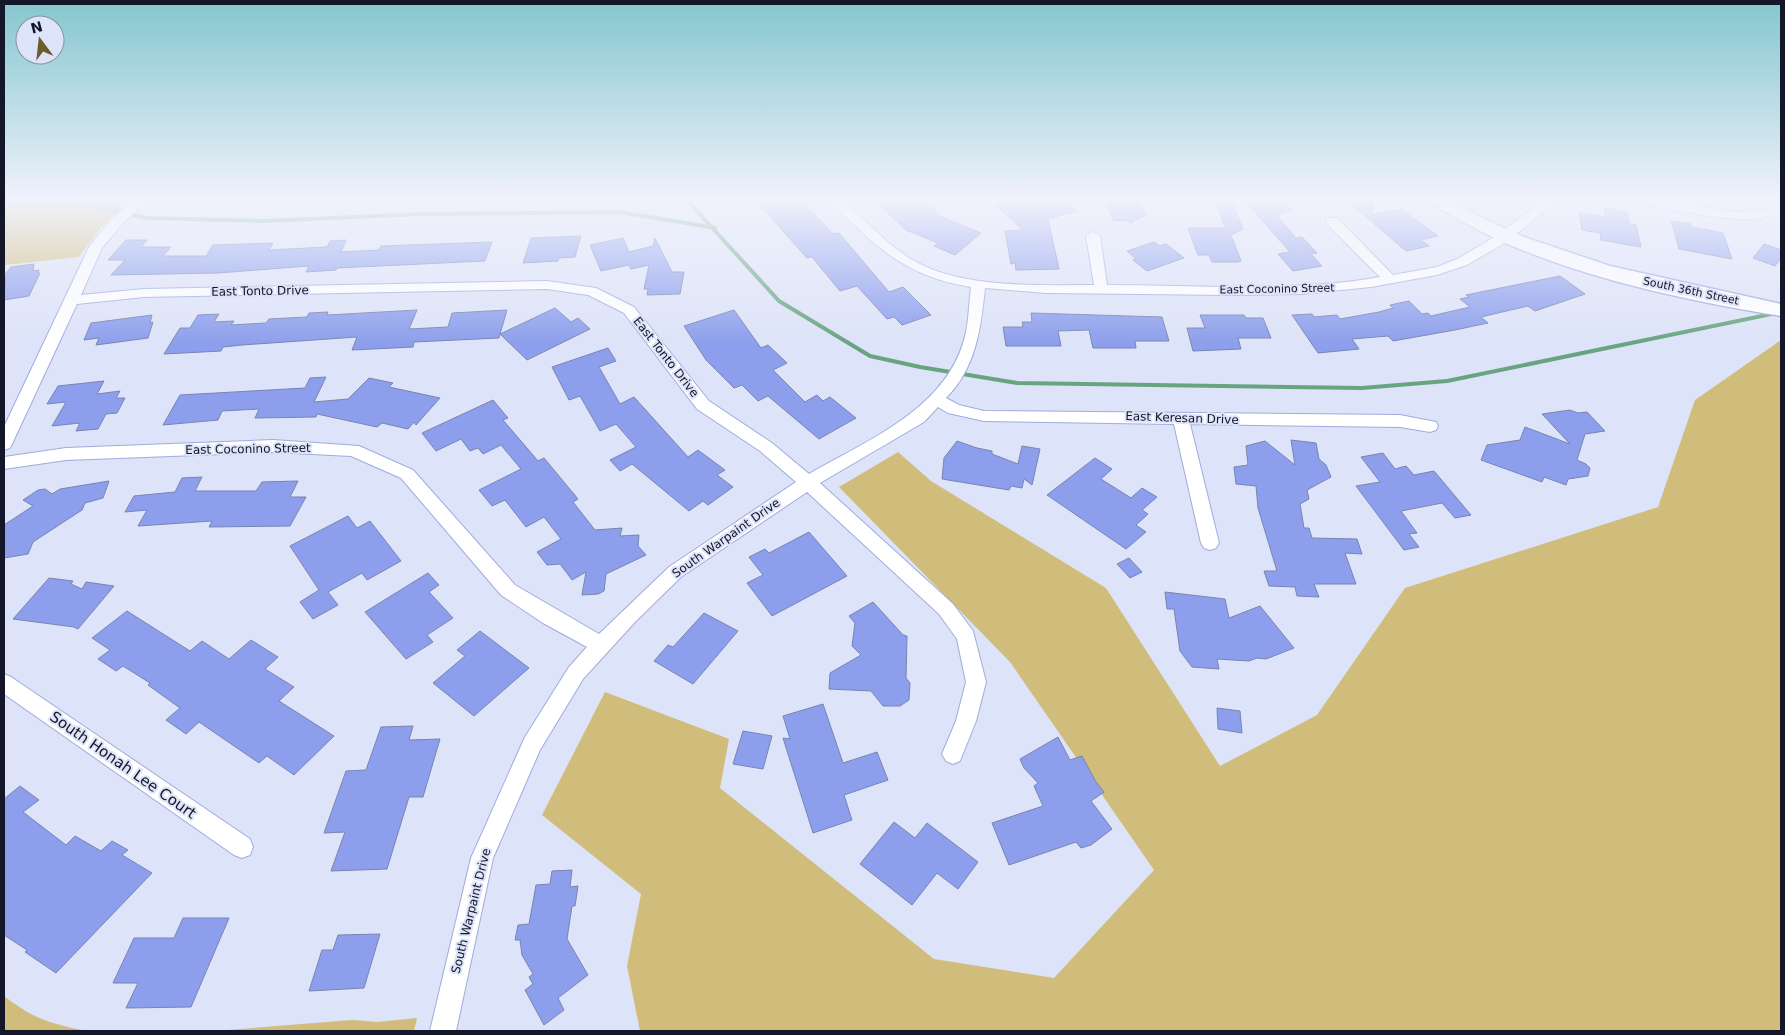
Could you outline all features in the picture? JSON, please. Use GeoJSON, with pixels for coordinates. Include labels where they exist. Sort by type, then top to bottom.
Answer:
{"type":"FeatureCollection","features":[{"type":"Feature","properties":{"kind":"street"},"geometry":{"type":"LineString","coordinates":[[4,444],[70,300],[97,247]]}},
{"type":"Feature","properties":{"kind":"street","name":"East Coconino Street"},"geometry":{"type":"LineString","coordinates":[[888,247],[915,267],[944,278],[978,284],[1290,291],[1342,288],[1447,268],[1476,256],[1488,247]]}},
{"type":"Feature","properties":{"kind":"street"},"geometry":{"type":"LineString","coordinates":[[1095,247],[1101,288]]}},
{"type":"Feature","properties":{"kind":"street"},"geometry":{"type":"LineString","coordinates":[[1358,247],[1390,280]]}},
{"type":"Feature","properties":{"kind":"street","name":"South 36th Street"},"geometry":{"type":"LineString","coordinates":[[1533,247],[1610,273],[1781,310]]}},
{"type":"Feature","properties":{"kind":"street","name":"South Warpaint Drive"},"geometry":{"type":"LineString","coordinates":[[443,1031],[482,858],[532,744],[576,673],[601,645],[675,572],[732,531],[807,483],[918,418],[943,392],[964,359],[973,333],[978,284]]}},
{"type":"Feature","properties":{"kind":"street","name":"East Tonto Drive"},"geometry":{"type":"LineString","coordinates":[[70,300],[144,293],[538,285],[591,291],[629,310],[703,405],[766,446],[946,609],[966,637],[976,682],[966,721],[953,754]]}},
{"type":"Feature","properties":{"kind":"street","name":"East Keresan Drive"},"geometry":{"type":"LineString","coordinates":[[943,392],[954,409],[984,416],[1400,421],[1430,426]]}},
{"type":"Feature","properties":{"kind":"street"},"geometry":{"type":"LineString","coordinates":[[1181,418],[1210,543]]}},
{"type":"Feature","properties":{"kind":"street","name":"East Coconino Street"},"geometry":{"type":"LineString","coordinates":[[4,463],[66,454],[273,446],[353,450],[407,474],[508,590],[550,617],[601,645]]}},
{"type":"Feature","properties":{"kind":"street","name":"South Honah Lee Court"},"geometry":{"type":"LineString","coordinates":[[4,683],[242,847]]}},
{"type":"Feature","properties":{"kind":"shaded area"},"geometry":{"type":"Polygon","coordinates":[[[4,247],[86,247],[79,257],[4,265],[4,247]]]}},
{"type":"Feature","properties":{"kind":"shaded area"},"geometry":{"type":"Polygon","coordinates":[[[1781,340],[1781,1031],[640,1031],[627,966],[641,894],[542,815],[605,692],[729,739],[720,788],[934,959],[1054,978],[1154,870],[1010,662],[839,487],[898,452],[931,481],[1106,588],[1220,766],[1317,715],[1405,588],[1658,507],[1695,400],[1781,340]]]}},
{"type":"Feature","properties":{"kind":"shaded area"},"geometry":{"type":"Polygon","coordinates":[[[4,996],[43,1020],[88,1031],[4,1031],[4,996]]]}},
{"type":"Feature","properties":{"kind":"shaded area"},"geometry":{"type":"Polygon","coordinates":[[[417,1018],[414,1031],[215,1031],[352,1020],[378,1022],[417,1018]]]}},
{"type":"Feature","properties":{"kind":"building"},"geometry":{"type":"Polygon","coordinates":[[[119,247],[171,247],[163,256],[206,256],[212,247],[271,247],[269,250],[343,247],[341,252],[379,250],[380,247],[490,247],[485,261],[337,268],[336,270],[306,272],[309,266],[218,273],[111,275],[125,260],[108,260],[119,247]]]}},
{"type":"Feature","properties":{"kind":"building"},"geometry":{"type":"Polygon","coordinates":[[[528,247],[578,247],[575,257],[559,258],[558,261],[523,263],[528,247]]]}},
{"type":"Feature","properties":{"kind":"building"},"geometry":{"type":"Polygon","coordinates":[[[591,247],[627,247],[629,252],[648,247],[660,247],[672,272],[684,272],[680,294],[647,295],[648,289],[644,289],[649,265],[631,269],[629,265],[601,271],[591,247]]]}},
{"type":"Feature","properties":{"kind":"building"},"geometry":{"type":"Polygon","coordinates":[[[797,247],[851,247],[889,292],[903,287],[931,315],[902,325],[894,317],[887,319],[857,286],[840,291],[812,257],[807,258],[797,247]]]}},
{"type":"Feature","properties":{"kind":"building"},"geometry":{"type":"Polygon","coordinates":[[[937,247],[964,247],[955,255],[937,247]]]}},
{"type":"Feature","properties":{"kind":"building"},"geometry":{"type":"Polygon","coordinates":[[[1008,247],[1054,247],[1059,269],[1016,270],[1015,263],[1011,264],[1008,247]]]}},
{"type":"Feature","properties":{"kind":"building"},"geometry":{"type":"Polygon","coordinates":[[[1138,247],[1170,247],[1184,258],[1147,271],[1133,260],[1136,259],[1127,251],[1138,247]]]}},
{"type":"Feature","properties":{"kind":"building"},"geometry":{"type":"Polygon","coordinates":[[[1195,247],[1236,247],[1241,261],[1212,262],[1209,255],[1198,255],[1195,247]]]}},
{"type":"Feature","properties":{"kind":"building"},"geometry":{"type":"Polygon","coordinates":[[[1286,247],[1312,247],[1317,253],[1311,254],[1322,266],[1293,271],[1278,254],[1290,252],[1286,247]]]}},
{"type":"Feature","properties":{"kind":"building"},"geometry":{"type":"Polygon","coordinates":[[[1402,247],[1423,247],[1406,251],[1402,247]]]}},
{"type":"Feature","properties":{"kind":"building"},"geometry":{"type":"Polygon","coordinates":[[[1679,247],[1728,247],[1732,259],[1679,249],[1679,247]]]}},
{"type":"Feature","properties":{"kind":"building"},"geometry":{"type":"Polygon","coordinates":[[[1761,247],[1773,247],[1781,250],[1781,258],[1775,266],[1753,258],[1761,247]]]}},
{"type":"Feature","properties":{"kind":"building"},"geometry":{"type":"Polygon","coordinates":[[[34,264],[33,271],[39,270],[38,273],[40,273],[29,296],[4,300],[6,273],[11,267],[34,264]]]}},
{"type":"Feature","properties":{"kind":"building"},"geometry":{"type":"Polygon","coordinates":[[[1560,276],[1585,294],[1535,311],[1528,306],[1481,317],[1488,323],[1455,330],[1393,341],[1388,336],[1352,339],[1359,349],[1318,353],[1292,315],[1312,314],[1314,317],[1337,315],[1340,319],[1379,312],[1393,308],[1390,305],[1409,301],[1422,314],[1428,313],[1431,316],[1470,307],[1460,299],[1469,297],[1466,295],[1560,276]]]}},
{"type":"Feature","properties":{"kind":"building"},"geometry":{"type":"Polygon","coordinates":[[[555,308],[571,322],[578,318],[590,329],[527,360],[500,334],[555,308]]]}},
{"type":"Feature","properties":{"kind":"building"},"geometry":{"type":"Polygon","coordinates":[[[417,310],[409,329],[448,327],[452,313],[507,310],[499,338],[414,342],[413,347],[352,350],[357,337],[242,345],[223,347],[221,351],[164,354],[180,328],[190,328],[198,315],[219,314],[214,322],[234,321],[231,325],[266,323],[269,319],[307,317],[309,313],[328,312],[327,315],[417,310]]]}},
{"type":"Feature","properties":{"kind":"building"},"geometry":{"type":"Polygon","coordinates":[[[734,310],[761,348],[768,345],[787,363],[773,370],[805,402],[817,395],[823,401],[830,397],[856,418],[819,439],[768,396],[758,401],[742,385],[734,388],[706,360],[684,326],[734,310]]]}},
{"type":"Feature","properties":{"kind":"building"},"geometry":{"type":"Polygon","coordinates":[[[1031,313],[1162,317],[1169,341],[1135,341],[1136,348],[1093,348],[1089,330],[1058,331],[1061,346],[1006,346],[1003,327],[1023,327],[1022,322],[1032,322],[1031,313]]]}},
{"type":"Feature","properties":{"kind":"building"},"geometry":{"type":"Polygon","coordinates":[[[152,315],[150,323],[153,322],[148,338],[96,345],[99,338],[84,340],[91,323],[152,315]]]}},
{"type":"Feature","properties":{"kind":"building"},"geometry":{"type":"Polygon","coordinates":[[[1200,315],[1244,315],[1246,318],[1263,318],[1271,338],[1238,338],[1241,349],[1193,351],[1187,328],[1205,328],[1200,315]]]}},
{"type":"Feature","properties":{"kind":"building"},"geometry":{"type":"Polygon","coordinates":[[[608,348],[616,361],[599,367],[620,404],[634,397],[688,457],[698,450],[725,470],[717,475],[733,487],[708,505],[703,501],[689,511],[632,464],[620,471],[610,460],[636,447],[616,424],[600,431],[580,396],[569,400],[552,367],[608,348]]]}},
{"type":"Feature","properties":{"kind":"building"},"geometry":{"type":"Polygon","coordinates":[[[326,377],[314,402],[348,399],[369,378],[393,383],[389,387],[440,398],[416,425],[414,422],[408,429],[382,423],[377,427],[317,414],[316,417],[255,418],[259,409],[222,411],[218,420],[163,425],[180,395],[305,388],[310,378],[326,377]]]}},
{"type":"Feature","properties":{"kind":"building"},"geometry":{"type":"Polygon","coordinates":[[[104,381],[97,394],[120,391],[116,398],[125,398],[117,413],[106,414],[98,429],[76,431],[80,423],[52,426],[66,402],[47,404],[58,386],[104,381]]]}},
{"type":"Feature","properties":{"kind":"building"},"geometry":{"type":"Polygon","coordinates":[[[493,400],[508,418],[503,420],[538,461],[544,458],[578,499],[573,502],[595,530],[622,528],[620,536],[639,535],[638,546],[646,555],[606,574],[604,591],[598,594],[582,595],[586,572],[572,580],[560,564],[547,565],[537,552],[561,539],[544,517],[526,527],[505,500],[492,506],[479,490],[521,469],[501,445],[483,454],[478,448],[470,451],[461,439],[436,451],[422,433],[493,400]]]}},
{"type":"Feature","properties":{"kind":"building"},"geometry":{"type":"Polygon","coordinates":[[[1570,410],[1578,413],[1587,412],[1605,431],[1585,434],[1577,460],[1590,468],[1588,476],[1568,479],[1566,485],[1544,477],[1542,482],[1481,460],[1487,445],[1520,440],[1525,427],[1570,444],[1542,414],[1570,410]]]}},
{"type":"Feature","properties":{"kind":"building"},"geometry":{"type":"Polygon","coordinates":[[[1291,440],[1316,443],[1319,459],[1326,465],[1331,477],[1307,490],[1309,499],[1300,504],[1304,528],[1309,528],[1312,538],[1357,539],[1362,554],[1345,553],[1356,584],[1314,584],[1319,597],[1297,596],[1295,587],[1269,586],[1264,571],[1277,571],[1258,508],[1256,486],[1236,484],[1234,467],[1248,465],[1246,446],[1265,441],[1295,465],[1291,440]]]}},
{"type":"Feature","properties":{"kind":"building"},"geometry":{"type":"Polygon","coordinates":[[[957,441],[992,451],[992,454],[1018,464],[1022,446],[1040,449],[1032,485],[1024,479],[1022,488],[1011,486],[1009,490],[942,479],[944,458],[957,441]]]}},
{"type":"Feature","properties":{"kind":"building"},"geometry":{"type":"Polygon","coordinates":[[[1383,453],[1395,469],[1406,466],[1414,475],[1434,471],[1471,515],[1455,518],[1442,503],[1401,511],[1417,533],[1409,534],[1419,547],[1404,550],[1356,486],[1380,482],[1361,457],[1383,453]]]}},
{"type":"Feature","properties":{"kind":"building"},"geometry":{"type":"Polygon","coordinates":[[[1095,458],[1112,469],[1101,479],[1131,498],[1142,488],[1157,497],[1142,510],[1148,514],[1136,525],[1146,532],[1126,549],[1047,495],[1095,458]]]}},
{"type":"Feature","properties":{"kind":"building"},"geometry":{"type":"Polygon","coordinates":[[[202,477],[195,491],[256,491],[262,482],[298,481],[290,497],[306,497],[290,526],[209,527],[212,521],[138,526],[147,510],[125,512],[134,496],[175,492],[182,478],[202,477]]]}},
{"type":"Feature","properties":{"kind":"building"},"geometry":{"type":"Polygon","coordinates":[[[109,481],[103,498],[85,503],[82,510],[33,542],[28,554],[4,558],[4,525],[33,506],[23,500],[38,490],[45,489],[52,494],[60,489],[109,481]]]}},
{"type":"Feature","properties":{"kind":"building"},"geometry":{"type":"Polygon","coordinates":[[[348,516],[357,528],[370,521],[401,561],[367,580],[362,573],[328,592],[338,605],[313,619],[300,602],[319,590],[290,546],[348,516]]]}},
{"type":"Feature","properties":{"kind":"building"},"geometry":{"type":"Polygon","coordinates":[[[809,532],[847,576],[772,616],[747,583],[763,575],[749,557],[765,549],[769,553],[809,532]]]}},
{"type":"Feature","properties":{"kind":"building"},"geometry":{"type":"Polygon","coordinates":[[[1129,558],[1142,572],[1130,578],[1117,564],[1129,558]]]}},
{"type":"Feature","properties":{"kind":"building"},"geometry":{"type":"Polygon","coordinates":[[[428,573],[439,585],[429,592],[453,618],[427,635],[433,642],[406,659],[365,612],[428,573]]]}},
{"type":"Feature","properties":{"kind":"building"},"geometry":{"type":"Polygon","coordinates":[[[49,578],[73,581],[71,584],[82,589],[86,582],[114,586],[78,629],[13,619],[49,578]]]}},
{"type":"Feature","properties":{"kind":"building"},"geometry":{"type":"Polygon","coordinates":[[[1165,592],[1225,599],[1229,618],[1260,606],[1294,648],[1266,659],[1257,658],[1249,661],[1217,659],[1219,669],[1192,667],[1180,651],[1174,609],[1167,609],[1165,592]]]}},
{"type":"Feature","properties":{"kind":"building"},"geometry":{"type":"Polygon","coordinates":[[[873,602],[903,635],[907,636],[906,678],[910,683],[909,700],[900,706],[883,706],[871,691],[829,689],[830,673],[861,655],[852,646],[855,623],[849,616],[873,602]]]}},
{"type":"Feature","properties":{"kind":"building"},"geometry":{"type":"Polygon","coordinates":[[[127,611],[190,651],[202,641],[229,659],[251,640],[278,657],[265,669],[294,687],[279,701],[334,736],[294,775],[267,756],[259,763],[199,722],[186,734],[166,720],[180,708],[148,685],[150,683],[123,666],[116,671],[98,659],[110,650],[92,638],[127,611]]]}},
{"type":"Feature","properties":{"kind":"building"},"geometry":{"type":"Polygon","coordinates":[[[704,613],[738,631],[693,684],[654,661],[668,645],[673,647],[704,613]]]}},
{"type":"Feature","properties":{"kind":"building"},"geometry":{"type":"Polygon","coordinates":[[[480,631],[529,668],[474,716],[433,683],[465,656],[457,650],[480,631]]]}},
{"type":"Feature","properties":{"kind":"building"},"geometry":{"type":"Polygon","coordinates":[[[823,704],[843,763],[877,752],[888,780],[844,795],[852,820],[813,833],[783,738],[790,739],[783,716],[823,704]]]}},
{"type":"Feature","properties":{"kind":"building"},"geometry":{"type":"Polygon","coordinates":[[[1217,708],[1240,711],[1242,733],[1218,729],[1217,708]]]}},
{"type":"Feature","properties":{"kind":"building"},"geometry":{"type":"Polygon","coordinates":[[[413,726],[409,740],[440,739],[423,797],[409,797],[387,869],[331,871],[345,832],[324,833],[346,771],[366,770],[381,727],[413,726]]]}},
{"type":"Feature","properties":{"kind":"building"},"geometry":{"type":"Polygon","coordinates":[[[743,731],[772,736],[763,769],[733,764],[743,731]]]}},
{"type":"Feature","properties":{"kind":"building"},"geometry":{"type":"Polygon","coordinates":[[[1058,737],[1070,760],[1082,756],[1096,782],[1104,792],[1091,801],[1112,829],[1091,845],[1081,848],[1076,842],[1009,865],[992,823],[1043,806],[1034,786],[1038,783],[1024,768],[1020,759],[1058,737]]]}},
{"type":"Feature","properties":{"kind":"building"},"geometry":{"type":"Polygon","coordinates":[[[20,786],[39,800],[23,812],[66,845],[75,836],[101,851],[112,841],[128,850],[122,855],[152,873],[56,973],[4,935],[4,799],[20,786]]]}},
{"type":"Feature","properties":{"kind":"building"},"geometry":{"type":"Polygon","coordinates":[[[894,822],[915,838],[927,823],[978,862],[958,889],[937,873],[912,905],[860,864],[894,822]]]}},
{"type":"Feature","properties":{"kind":"building"},"geometry":{"type":"Polygon","coordinates":[[[572,870],[570,887],[578,886],[575,906],[572,906],[567,939],[588,975],[558,998],[564,1010],[544,1025],[525,990],[533,984],[529,977],[533,974],[522,955],[520,940],[515,940],[518,925],[529,924],[536,885],[550,884],[552,871],[572,870]]]}},
{"type":"Feature","properties":{"kind":"building"},"geometry":{"type":"Polygon","coordinates":[[[183,918],[229,918],[191,1007],[126,1008],[138,983],[113,983],[134,938],[174,938],[183,918]]]}},
{"type":"Feature","properties":{"kind":"building"},"geometry":{"type":"Polygon","coordinates":[[[380,934],[364,988],[309,991],[322,950],[333,950],[338,935],[380,934]]]}},
{"type":"Feature","properties":{"kind":"waterway"},"geometry":{"type":"LineString","coordinates":[[730,247],[779,301],[870,356],[920,367],[1017,383],[1362,388],[1447,381],[1781,312]]}}]}
